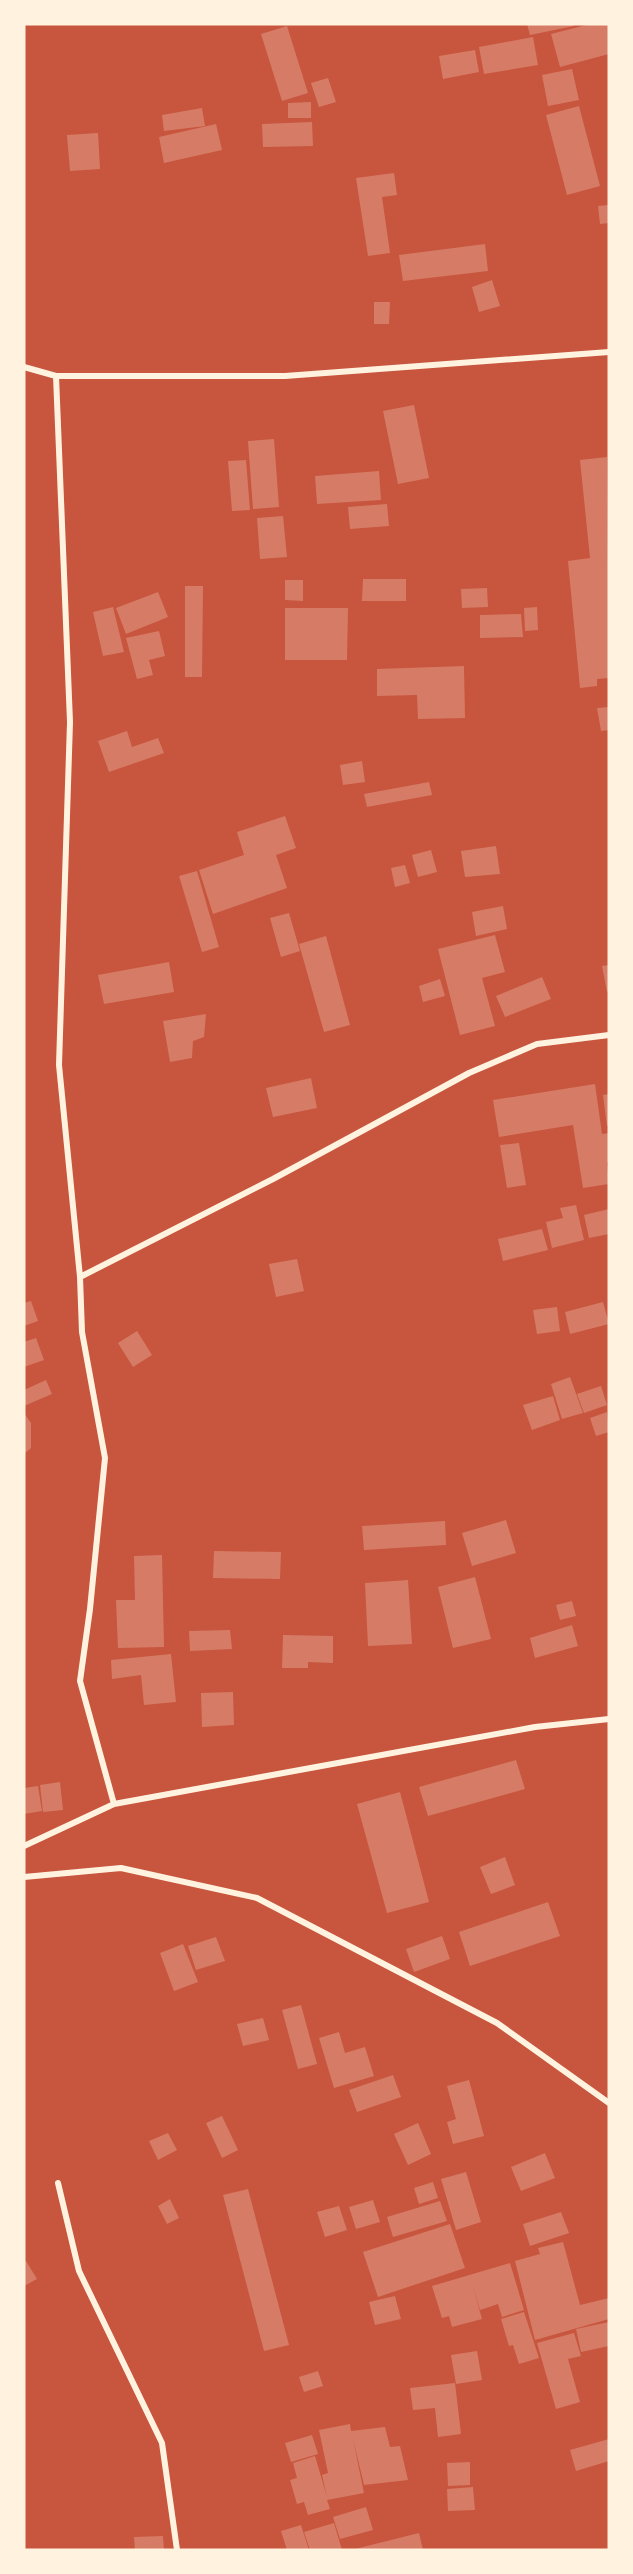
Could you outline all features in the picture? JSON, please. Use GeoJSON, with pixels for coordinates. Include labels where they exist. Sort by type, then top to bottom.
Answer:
{"type":"FeatureCollection","features":[{"type":"Feature","properties":{"kind":"street"},"geometry":{"type":"LineString","coordinates":[[24,367],[56,376],[285,376],[609,352]]}},
{"type":"Feature","properties":{"kind":"street"},"geometry":{"type":"LineString","coordinates":[[56,376],[70,722],[59,1065],[80,1277],[82,1332],[105,1458],[90,1609],[80,1680],[114,1804]]}},
{"type":"Feature","properties":{"kind":"street"},"geometry":{"type":"LineString","coordinates":[[80,1277],[273,1179],[469,1072],[537,1044],[609,1035]]}},
{"type":"Feature","properties":{"kind":"street"},"geometry":{"type":"LineString","coordinates":[[24,1845],[114,1804],[535,1726],[609,1719]]}},
{"type":"Feature","properties":{"kind":"street"},"geometry":{"type":"LineString","coordinates":[[24,1877],[121,1869],[257,1898],[497,2023],[609,2103]]}},
{"type":"Feature","properties":{"kind":"street"},"geometry":{"type":"LineString","coordinates":[[58,2183],[79,2271],[162,2443],[177,2550]]}},
{"type":"Feature","properties":{"kind":"building"},"geometry":{"type":"Polygon","coordinates":[[[527,24],[573,24],[574,26],[530,35],[527,24]]]}},
{"type":"Feature","properties":{"kind":"building"},"geometry":{"type":"Polygon","coordinates":[[[590,24],[609,24],[609,54],[560,67],[551,34],[590,24]]]}},
{"type":"Feature","properties":{"kind":"building"},"geometry":{"type":"Polygon","coordinates":[[[287,26],[308,93],[282,101],[261,34],[287,26]]]}},
{"type":"Feature","properties":{"kind":"building"},"geometry":{"type":"Polygon","coordinates":[[[533,37],[538,65],[484,74],[479,47],[533,37]]]}},
{"type":"Feature","properties":{"kind":"building"},"geometry":{"type":"Polygon","coordinates":[[[475,50],[479,72],[443,79],[439,56],[475,50]]]}},
{"type":"Feature","properties":{"kind":"building"},"geometry":{"type":"Polygon","coordinates":[[[572,69],[579,100],[548,106],[542,75],[572,69]]]}},
{"type":"Feature","properties":{"kind":"building"},"geometry":{"type":"Polygon","coordinates":[[[328,78],[336,102],[319,107],[311,83],[328,78]]]}},
{"type":"Feature","properties":{"kind":"building"},"geometry":{"type":"Polygon","coordinates":[[[311,102],[311,118],[288,118],[288,103],[311,102]]]}},
{"type":"Feature","properties":{"kind":"building"},"geometry":{"type":"Polygon","coordinates":[[[579,106],[600,186],[567,195],[546,115],[579,106]]]}},
{"type":"Feature","properties":{"kind":"building"},"geometry":{"type":"Polygon","coordinates":[[[202,108],[205,126],[164,131],[162,115],[202,108]]]}},
{"type":"Feature","properties":{"kind":"building"},"geometry":{"type":"Polygon","coordinates":[[[312,122],[313,146],[263,147],[262,124],[312,122]]]}},
{"type":"Feature","properties":{"kind":"building"},"geometry":{"type":"Polygon","coordinates":[[[216,124],[222,150],[164,163],[159,137],[216,124]]]}},
{"type":"Feature","properties":{"kind":"building"},"geometry":{"type":"Polygon","coordinates":[[[98,133],[100,169],[70,171],[67,135],[98,133]]]}},
{"type":"Feature","properties":{"kind":"building"},"geometry":{"type":"Polygon","coordinates":[[[394,173],[397,195],[382,197],[390,253],[368,256],[356,178],[394,173]]]}},
{"type":"Feature","properties":{"kind":"building"},"geometry":{"type":"Polygon","coordinates":[[[609,205],[609,223],[600,224],[598,206],[609,205]]]}},
{"type":"Feature","properties":{"kind":"building"},"geometry":{"type":"Polygon","coordinates":[[[485,244],[488,271],[403,281],[399,255],[485,244]]]}},
{"type":"Feature","properties":{"kind":"building"},"geometry":{"type":"Polygon","coordinates":[[[492,280],[500,306],[479,312],[472,287],[492,280]]]}},
{"type":"Feature","properties":{"kind":"building"},"geometry":{"type":"Polygon","coordinates":[[[374,302],[390,302],[389,324],[374,324],[374,302]]]}},
{"type":"Feature","properties":{"kind":"building"},"geometry":{"type":"Polygon","coordinates":[[[414,405],[429,478],[398,484],[383,411],[414,405]]]}},
{"type":"Feature","properties":{"kind":"building"},"geometry":{"type":"Polygon","coordinates":[[[274,439],[279,507],[253,509],[248,441],[274,439]]]}},
{"type":"Feature","properties":{"kind":"building"},"geometry":{"type":"Polygon","coordinates":[[[607,457],[609,678],[597,679],[597,686],[580,688],[568,561],[590,558],[580,460],[607,457]]]}},
{"type":"Feature","properties":{"kind":"building"},"geometry":{"type":"Polygon","coordinates":[[[246,460],[250,510],[232,511],[228,461],[246,460]]]}},
{"type":"Feature","properties":{"kind":"building"},"geometry":{"type":"Polygon","coordinates":[[[379,471],[381,500],[317,504],[315,476],[379,471]]]}},
{"type":"Feature","properties":{"kind":"building"},"geometry":{"type":"Polygon","coordinates":[[[387,504],[389,526],[350,529],[348,507],[387,504]]]}},
{"type":"Feature","properties":{"kind":"building"},"geometry":{"type":"Polygon","coordinates":[[[283,516],[287,557],[260,559],[257,518],[283,516]]]}},
{"type":"Feature","properties":{"kind":"building"},"geometry":{"type":"Polygon","coordinates":[[[363,579],[406,579],[406,601],[362,601],[363,579]]]}},
{"type":"Feature","properties":{"kind":"building"},"geometry":{"type":"Polygon","coordinates":[[[285,580],[303,580],[303,601],[285,600],[285,580]]]}},
{"type":"Feature","properties":{"kind":"building"},"geometry":{"type":"Polygon","coordinates":[[[185,586],[203,586],[202,677],[185,677],[185,586]]]}},
{"type":"Feature","properties":{"kind":"building"},"geometry":{"type":"Polygon","coordinates":[[[487,588],[488,607],[462,608],[461,589],[487,588]]]}},
{"type":"Feature","properties":{"kind":"building"},"geometry":{"type":"Polygon","coordinates":[[[158,592],[168,617],[126,634],[116,608],[158,592]]]}},
{"type":"Feature","properties":{"kind":"building"},"geometry":{"type":"Polygon","coordinates":[[[113,607],[124,652],[103,656],[93,612],[113,607]]]}},
{"type":"Feature","properties":{"kind":"building"},"geometry":{"type":"Polygon","coordinates":[[[537,607],[538,630],[525,631],[524,608],[537,607]]]}},
{"type":"Feature","properties":{"kind":"building"},"geometry":{"type":"Polygon","coordinates":[[[285,608],[348,608],[347,660],[285,660],[285,608]]]}},
{"type":"Feature","properties":{"kind":"building"},"geometry":{"type":"Polygon","coordinates":[[[521,614],[523,637],[480,638],[480,615],[521,614]]]}},
{"type":"Feature","properties":{"kind":"building"},"geometry":{"type":"Polygon","coordinates":[[[159,631],[165,656],[149,660],[153,675],[137,679],[126,638],[159,631]]]}},
{"type":"Feature","properties":{"kind":"building"},"geometry":{"type":"Polygon","coordinates":[[[464,666],[465,718],[418,719],[417,695],[377,696],[377,669],[464,666]]]}},
{"type":"Feature","properties":{"kind":"building"},"geometry":{"type":"Polygon","coordinates":[[[609,707],[609,730],[601,731],[597,708],[609,707]]]}},
{"type":"Feature","properties":{"kind":"building"},"geometry":{"type":"Polygon","coordinates":[[[127,731],[132,747],[158,738],[164,753],[109,772],[98,741],[127,731]]]}},
{"type":"Feature","properties":{"kind":"building"},"geometry":{"type":"Polygon","coordinates":[[[362,761],[365,782],[343,785],[340,765],[362,761]]]}},
{"type":"Feature","properties":{"kind":"building"},"geometry":{"type":"Polygon","coordinates":[[[429,782],[432,795],[367,807],[364,794],[429,782]]]}},
{"type":"Feature","properties":{"kind":"building"},"geometry":{"type":"Polygon","coordinates":[[[285,816],[296,848],[276,855],[287,888],[213,914],[199,870],[244,855],[237,832],[285,816]]]}},
{"type":"Feature","properties":{"kind":"building"},"geometry":{"type":"Polygon","coordinates":[[[496,846],[500,874],[465,877],[461,851],[496,846]]]}},
{"type":"Feature","properties":{"kind":"building"},"geometry":{"type":"Polygon","coordinates":[[[431,850],[437,872],[418,877],[412,855],[431,850]]]}},
{"type":"Feature","properties":{"kind":"building"},"geometry":{"type":"Polygon","coordinates":[[[405,865],[410,883],[395,887],[391,868],[405,865]]]}},
{"type":"Feature","properties":{"kind":"building"},"geometry":{"type":"Polygon","coordinates":[[[197,871],[219,947],[202,952],[179,876],[197,871]]]}},
{"type":"Feature","properties":{"kind":"building"},"geometry":{"type":"Polygon","coordinates":[[[503,906],[507,929],[476,936],[472,912],[503,906]]]}},
{"type":"Feature","properties":{"kind":"building"},"geometry":{"type":"Polygon","coordinates":[[[289,913],[300,951],[281,957],[270,918],[289,913]]]}},
{"type":"Feature","properties":{"kind":"building"},"geometry":{"type":"Polygon","coordinates":[[[495,935],[505,972],[482,978],[495,1026],[460,1035],[438,949],[495,935]]]}},
{"type":"Feature","properties":{"kind":"building"},"geometry":{"type":"Polygon","coordinates":[[[326,936],[350,1025],[324,1032],[299,944],[326,936]]]}},
{"type":"Feature","properties":{"kind":"building"},"geometry":{"type":"Polygon","coordinates":[[[169,962],[174,992],[104,1004],[98,975],[169,962]]]}},
{"type":"Feature","properties":{"kind":"building"},"geometry":{"type":"Polygon","coordinates":[[[609,965],[609,991],[607,992],[602,966],[609,965]]]}},
{"type":"Feature","properties":{"kind":"building"},"geometry":{"type":"Polygon","coordinates":[[[542,977],[551,999],[505,1017],[496,996],[542,977]]]}},
{"type":"Feature","properties":{"kind":"building"},"geometry":{"type":"Polygon","coordinates":[[[440,979],[445,996],[423,1002],[419,986],[440,979]]]}},
{"type":"Feature","properties":{"kind":"building"},"geometry":{"type":"Polygon","coordinates":[[[206,1014],[204,1037],[193,1041],[192,1058],[170,1062],[163,1021],[206,1014]]]}},
{"type":"Feature","properties":{"kind":"building"},"geometry":{"type":"Polygon","coordinates":[[[311,1078],[317,1108],[273,1117],[266,1088],[311,1078]]]}},
{"type":"Feature","properties":{"kind":"building"},"geometry":{"type":"Polygon","coordinates":[[[595,1084],[602,1134],[609,1133],[609,1162],[607,1162],[609,1184],[583,1188],[573,1125],[499,1137],[493,1100],[595,1084]]]}},
{"type":"Feature","properties":{"kind":"building"},"geometry":{"type":"Polygon","coordinates":[[[609,1094],[609,1125],[607,1126],[603,1095],[609,1094]]]}},
{"type":"Feature","properties":{"kind":"building"},"geometry":{"type":"Polygon","coordinates":[[[519,1143],[526,1185],[507,1188],[500,1145],[519,1143]]]}},
{"type":"Feature","properties":{"kind":"building"},"geometry":{"type":"Polygon","coordinates":[[[576,1205],[584,1240],[552,1248],[546,1222],[563,1218],[560,1208],[576,1205]]]}},
{"type":"Feature","properties":{"kind":"building"},"geometry":{"type":"Polygon","coordinates":[[[609,1209],[609,1234],[589,1238],[584,1215],[609,1209]]]}},
{"type":"Feature","properties":{"kind":"building"},"geometry":{"type":"Polygon","coordinates":[[[542,1229],[548,1250],[503,1261],[498,1239],[542,1229]]]}},
{"type":"Feature","properties":{"kind":"building"},"geometry":{"type":"Polygon","coordinates":[[[297,1259],[304,1291],[276,1297],[269,1264],[297,1259]]]}},
{"type":"Feature","properties":{"kind":"building"},"geometry":{"type":"Polygon","coordinates":[[[31,1301],[38,1321],[24,1326],[24,1303],[31,1301]]]}},
{"type":"Feature","properties":{"kind":"building"},"geometry":{"type":"Polygon","coordinates":[[[603,1302],[609,1324],[570,1334],[565,1312],[603,1302]]]}},
{"type":"Feature","properties":{"kind":"building"},"geometry":{"type":"Polygon","coordinates":[[[557,1307],[560,1331],[537,1334],[533,1310],[557,1307]]]}},
{"type":"Feature","properties":{"kind":"building"},"geometry":{"type":"Polygon","coordinates":[[[137,1331],[152,1355],[133,1367],[118,1343],[137,1331]]]}},
{"type":"Feature","properties":{"kind":"building"},"geometry":{"type":"Polygon","coordinates":[[[36,1338],[44,1360],[24,1367],[24,1342],[36,1338]]]}},
{"type":"Feature","properties":{"kind":"building"},"geometry":{"type":"Polygon","coordinates":[[[570,1377],[583,1413],[562,1419],[551,1384],[570,1377]]]}},
{"type":"Feature","properties":{"kind":"building"},"geometry":{"type":"Polygon","coordinates":[[[46,1380],[52,1394],[24,1406],[24,1390],[46,1380]]]}},
{"type":"Feature","properties":{"kind":"building"},"geometry":{"type":"Polygon","coordinates":[[[601,1386],[607,1405],[584,1413],[577,1394],[601,1386]]]}},
{"type":"Feature","properties":{"kind":"building"},"geometry":{"type":"Polygon","coordinates":[[[553,1396],[560,1420],[532,1430],[523,1405],[553,1396]]]}},
{"type":"Feature","properties":{"kind":"building"},"geometry":{"type":"Polygon","coordinates":[[[607,1412],[609,1432],[596,1436],[590,1418],[607,1412]]]}},
{"type":"Feature","properties":{"kind":"building"},"geometry":{"type":"Polygon","coordinates":[[[24,1413],[31,1423],[31,1448],[24,1454],[24,1413]]]}},
{"type":"Feature","properties":{"kind":"building"},"geometry":{"type":"Polygon","coordinates":[[[506,1520],[516,1553],[472,1566],[462,1533],[506,1520]]]}},
{"type":"Feature","properties":{"kind":"building"},"geometry":{"type":"Polygon","coordinates":[[[445,1521],[446,1545],[364,1550],[362,1526],[445,1521]]]}},
{"type":"Feature","properties":{"kind":"building"},"geometry":{"type":"Polygon","coordinates":[[[214,1551],[281,1552],[280,1579],[213,1578],[214,1551]]]}},
{"type":"Feature","properties":{"kind":"building"},"geometry":{"type":"Polygon","coordinates":[[[162,1555],[164,1647],[118,1648],[116,1600],[135,1600],[134,1556],[162,1555]]]}},
{"type":"Feature","properties":{"kind":"building"},"geometry":{"type":"Polygon","coordinates":[[[475,1577],[491,1639],[453,1648],[438,1587],[475,1577]]]}},
{"type":"Feature","properties":{"kind":"building"},"geometry":{"type":"Polygon","coordinates":[[[408,1580],[412,1644],[368,1646],[365,1583],[408,1580]]]}},
{"type":"Feature","properties":{"kind":"building"},"geometry":{"type":"Polygon","coordinates":[[[572,1601],[576,1616],[560,1620],[556,1605],[572,1601]]]}},
{"type":"Feature","properties":{"kind":"building"},"geometry":{"type":"Polygon","coordinates":[[[572,1625],[578,1646],[535,1658],[530,1638],[572,1625]]]}},
{"type":"Feature","properties":{"kind":"building"},"geometry":{"type":"Polygon","coordinates":[[[230,1630],[232,1649],[190,1651],[189,1631],[230,1630]]]}},
{"type":"Feature","properties":{"kind":"building"},"geometry":{"type":"Polygon","coordinates":[[[283,1635],[333,1636],[333,1663],[308,1662],[308,1668],[282,1668],[283,1635]]]}},
{"type":"Feature","properties":{"kind":"building"},"geometry":{"type":"Polygon","coordinates":[[[171,1654],[176,1702],[144,1705],[141,1675],[112,1679],[111,1660],[171,1654]]]}},
{"type":"Feature","properties":{"kind":"building"},"geometry":{"type":"Polygon","coordinates":[[[233,1692],[234,1725],[202,1727],[201,1693],[233,1692]]]}},
{"type":"Feature","properties":{"kind":"building"},"geometry":{"type":"Polygon","coordinates":[[[516,1760],[525,1789],[428,1816],[419,1787],[516,1760]]]}},
{"type":"Feature","properties":{"kind":"building"},"geometry":{"type":"Polygon","coordinates":[[[60,1782],[63,1810],[43,1812],[40,1785],[60,1782]]]}},
{"type":"Feature","properties":{"kind":"building"},"geometry":{"type":"Polygon","coordinates":[[[38,1786],[42,1811],[24,1814],[24,1788],[38,1786]]]}},
{"type":"Feature","properties":{"kind":"building"},"geometry":{"type":"Polygon","coordinates":[[[400,1792],[429,1902],[387,1913],[357,1804],[400,1792]]]}},
{"type":"Feature","properties":{"kind":"building"},"geometry":{"type":"Polygon","coordinates":[[[505,1857],[515,1885],[491,1894],[480,1867],[505,1857]]]}},
{"type":"Feature","properties":{"kind":"building"},"geometry":{"type":"Polygon","coordinates":[[[548,1902],[560,1936],[470,1966],[459,1932],[548,1902]]]}},
{"type":"Feature","properties":{"kind":"building"},"geometry":{"type":"Polygon","coordinates":[[[442,1936],[450,1959],[414,1972],[406,1949],[442,1936]]]}},
{"type":"Feature","properties":{"kind":"building"},"geometry":{"type":"Polygon","coordinates":[[[216,1937],[225,1961],[196,1970],[188,1946],[216,1937]]]}},
{"type":"Feature","properties":{"kind":"building"},"geometry":{"type":"Polygon","coordinates":[[[183,1944],[198,1982],[174,1991],[160,1953],[183,1944]]]}},
{"type":"Feature","properties":{"kind":"building"},"geometry":{"type":"Polygon","coordinates":[[[301,2005],[317,2064],[298,2069],[282,2010],[301,2005]]]}},
{"type":"Feature","properties":{"kind":"building"},"geometry":{"type":"Polygon","coordinates":[[[263,2018],[269,2040],[243,2046],[237,2024],[263,2018]]]}},
{"type":"Feature","properties":{"kind":"building"},"geometry":{"type":"Polygon","coordinates":[[[339,2032],[345,2053],[365,2047],[374,2076],[334,2088],[319,2038],[339,2032]]]}},
{"type":"Feature","properties":{"kind":"building"},"geometry":{"type":"Polygon","coordinates":[[[393,2075],[401,2097],[357,2112],[349,2090],[393,2075]]]}},
{"type":"Feature","properties":{"kind":"building"},"geometry":{"type":"Polygon","coordinates":[[[469,2080],[484,2136],[453,2144],[447,2122],[456,2119],[447,2086],[469,2080]]]}},
{"type":"Feature","properties":{"kind":"building"},"geometry":{"type":"Polygon","coordinates":[[[222,2116],[238,2150],[222,2158],[206,2123],[222,2116]]]}},
{"type":"Feature","properties":{"kind":"building"},"geometry":{"type":"Polygon","coordinates":[[[418,2123],[431,2154],[408,2165],[394,2134],[418,2123]]]}},
{"type":"Feature","properties":{"kind":"building"},"geometry":{"type":"Polygon","coordinates":[[[168,2133],[177,2150],[158,2160],[149,2141],[168,2133]]]}},
{"type":"Feature","properties":{"kind":"building"},"geometry":{"type":"Polygon","coordinates":[[[545,2153],[555,2178],[521,2191],[511,2167],[545,2153]]]}},
{"type":"Feature","properties":{"kind":"building"},"geometry":{"type":"Polygon","coordinates":[[[466,2172],[481,2222],[456,2230],[441,2179],[466,2172]]]}},
{"type":"Feature","properties":{"kind":"building"},"geometry":{"type":"Polygon","coordinates":[[[433,2182],[438,2198],[419,2204],[414,2188],[433,2182]]]}},
{"type":"Feature","properties":{"kind":"building"},"geometry":{"type":"Polygon","coordinates":[[[248,2189],[289,2345],[264,2351],[223,2195],[248,2189]]]}},
{"type":"Feature","properties":{"kind":"building"},"geometry":{"type":"Polygon","coordinates":[[[170,2199],[179,2218],[167,2224],[158,2206],[170,2199]]]}},
{"type":"Feature","properties":{"kind":"building"},"geometry":{"type":"Polygon","coordinates":[[[373,2200],[380,2222],[356,2229],[349,2207],[373,2200]]]}},
{"type":"Feature","properties":{"kind":"building"},"geometry":{"type":"Polygon","coordinates":[[[440,2201],[447,2221],[393,2237],[387,2217],[440,2201]]]}},
{"type":"Feature","properties":{"kind":"building"},"geometry":{"type":"Polygon","coordinates":[[[339,2206],[347,2230],[325,2237],[317,2212],[339,2206]]]}},
{"type":"Feature","properties":{"kind":"building"},"geometry":{"type":"Polygon","coordinates":[[[561,2212],[569,2233],[530,2246],[523,2224],[561,2212]]]}},
{"type":"Feature","properties":{"kind":"building"},"geometry":{"type":"Polygon","coordinates":[[[450,2224],[465,2268],[378,2297],[363,2252],[450,2224]]]}},
{"type":"Feature","properties":{"kind":"building"},"geometry":{"type":"Polygon","coordinates":[[[563,2242],[580,2305],[609,2298],[609,2319],[535,2340],[515,2261],[540,2254],[538,2248],[563,2242]]]}},
{"type":"Feature","properties":{"kind":"building"},"geometry":{"type":"Polygon","coordinates":[[[26,2261],[37,2279],[24,2286],[24,2262],[26,2261]]]}},
{"type":"Feature","properties":{"kind":"building"},"geometry":{"type":"Polygon","coordinates":[[[510,2263],[524,2310],[502,2317],[498,2304],[480,2310],[472,2283],[482,2319],[452,2327],[449,2316],[442,2318],[432,2286],[510,2263]]]}},
{"type":"Feature","properties":{"kind":"building"},"geometry":{"type":"Polygon","coordinates":[[[395,2296],[401,2319],[375,2325],[369,2302],[395,2296]]]}},
{"type":"Feature","properties":{"kind":"building"},"geometry":{"type":"Polygon","coordinates":[[[524,2312],[539,2358],[519,2364],[513,2345],[509,2346],[501,2319],[524,2312]]]}},
{"type":"Feature","properties":{"kind":"building"},"geometry":{"type":"Polygon","coordinates":[[[609,2322],[609,2346],[581,2352],[576,2329],[609,2322]]]}},
{"type":"Feature","properties":{"kind":"building"},"geometry":{"type":"Polygon","coordinates":[[[574,2333],[581,2356],[568,2359],[580,2402],[556,2409],[537,2343],[574,2333]]]}},
{"type":"Feature","properties":{"kind":"building"},"geometry":{"type":"Polygon","coordinates":[[[477,2351],[482,2380],[456,2384],[451,2355],[477,2351]]]}},
{"type":"Feature","properties":{"kind":"building"},"geometry":{"type":"Polygon","coordinates":[[[318,2371],[323,2386],[304,2392],[299,2377],[318,2371]]]}},
{"type":"Feature","properties":{"kind":"building"},"geometry":{"type":"Polygon","coordinates":[[[455,2383],[461,2434],[438,2437],[435,2408],[413,2410],[410,2388],[455,2383]]]}},
{"type":"Feature","properties":{"kind":"building"},"geometry":{"type":"Polygon","coordinates":[[[350,2424],[351,2431],[385,2427],[390,2447],[400,2446],[408,2480],[364,2485],[353,2439],[364,2493],[327,2500],[330,2509],[308,2515],[304,2502],[297,2504],[290,2480],[297,2478],[293,2463],[315,2456],[327,2497],[322,2475],[328,2473],[319,2430],[350,2424]]]}},
{"type":"Feature","properties":{"kind":"building"},"geometry":{"type":"Polygon","coordinates":[[[312,2435],[318,2454],[291,2462],[285,2443],[312,2435]]]}},
{"type":"Feature","properties":{"kind":"building"},"geometry":{"type":"Polygon","coordinates":[[[609,2439],[609,2461],[576,2471],[570,2450],[609,2439]]]}},
{"type":"Feature","properties":{"kind":"building"},"geometry":{"type":"Polygon","coordinates":[[[470,2462],[470,2485],[448,2486],[447,2463],[470,2462]]]}},
{"type":"Feature","properties":{"kind":"building"},"geometry":{"type":"Polygon","coordinates":[[[473,2487],[475,2510],[448,2511],[447,2489],[473,2487]]]}},
{"type":"Feature","properties":{"kind":"building"},"geometry":{"type":"Polygon","coordinates":[[[366,2507],[373,2530],[340,2539],[333,2517],[366,2507]]]}},
{"type":"Feature","properties":{"kind":"building"},"geometry":{"type":"Polygon","coordinates":[[[334,2523],[342,2550],[310,2550],[304,2532],[334,2523]]]}},
{"type":"Feature","properties":{"kind":"building"},"geometry":{"type":"Polygon","coordinates":[[[301,2525],[309,2550],[287,2550],[281,2531],[301,2525]]]}},
{"type":"Feature","properties":{"kind":"building"},"geometry":{"type":"Polygon","coordinates":[[[419,2533],[423,2550],[355,2550],[355,2549],[419,2533]]]}},
{"type":"Feature","properties":{"kind":"building"},"geometry":{"type":"Polygon","coordinates":[[[163,2536],[164,2550],[135,2550],[134,2537],[163,2536]]]}}]}
